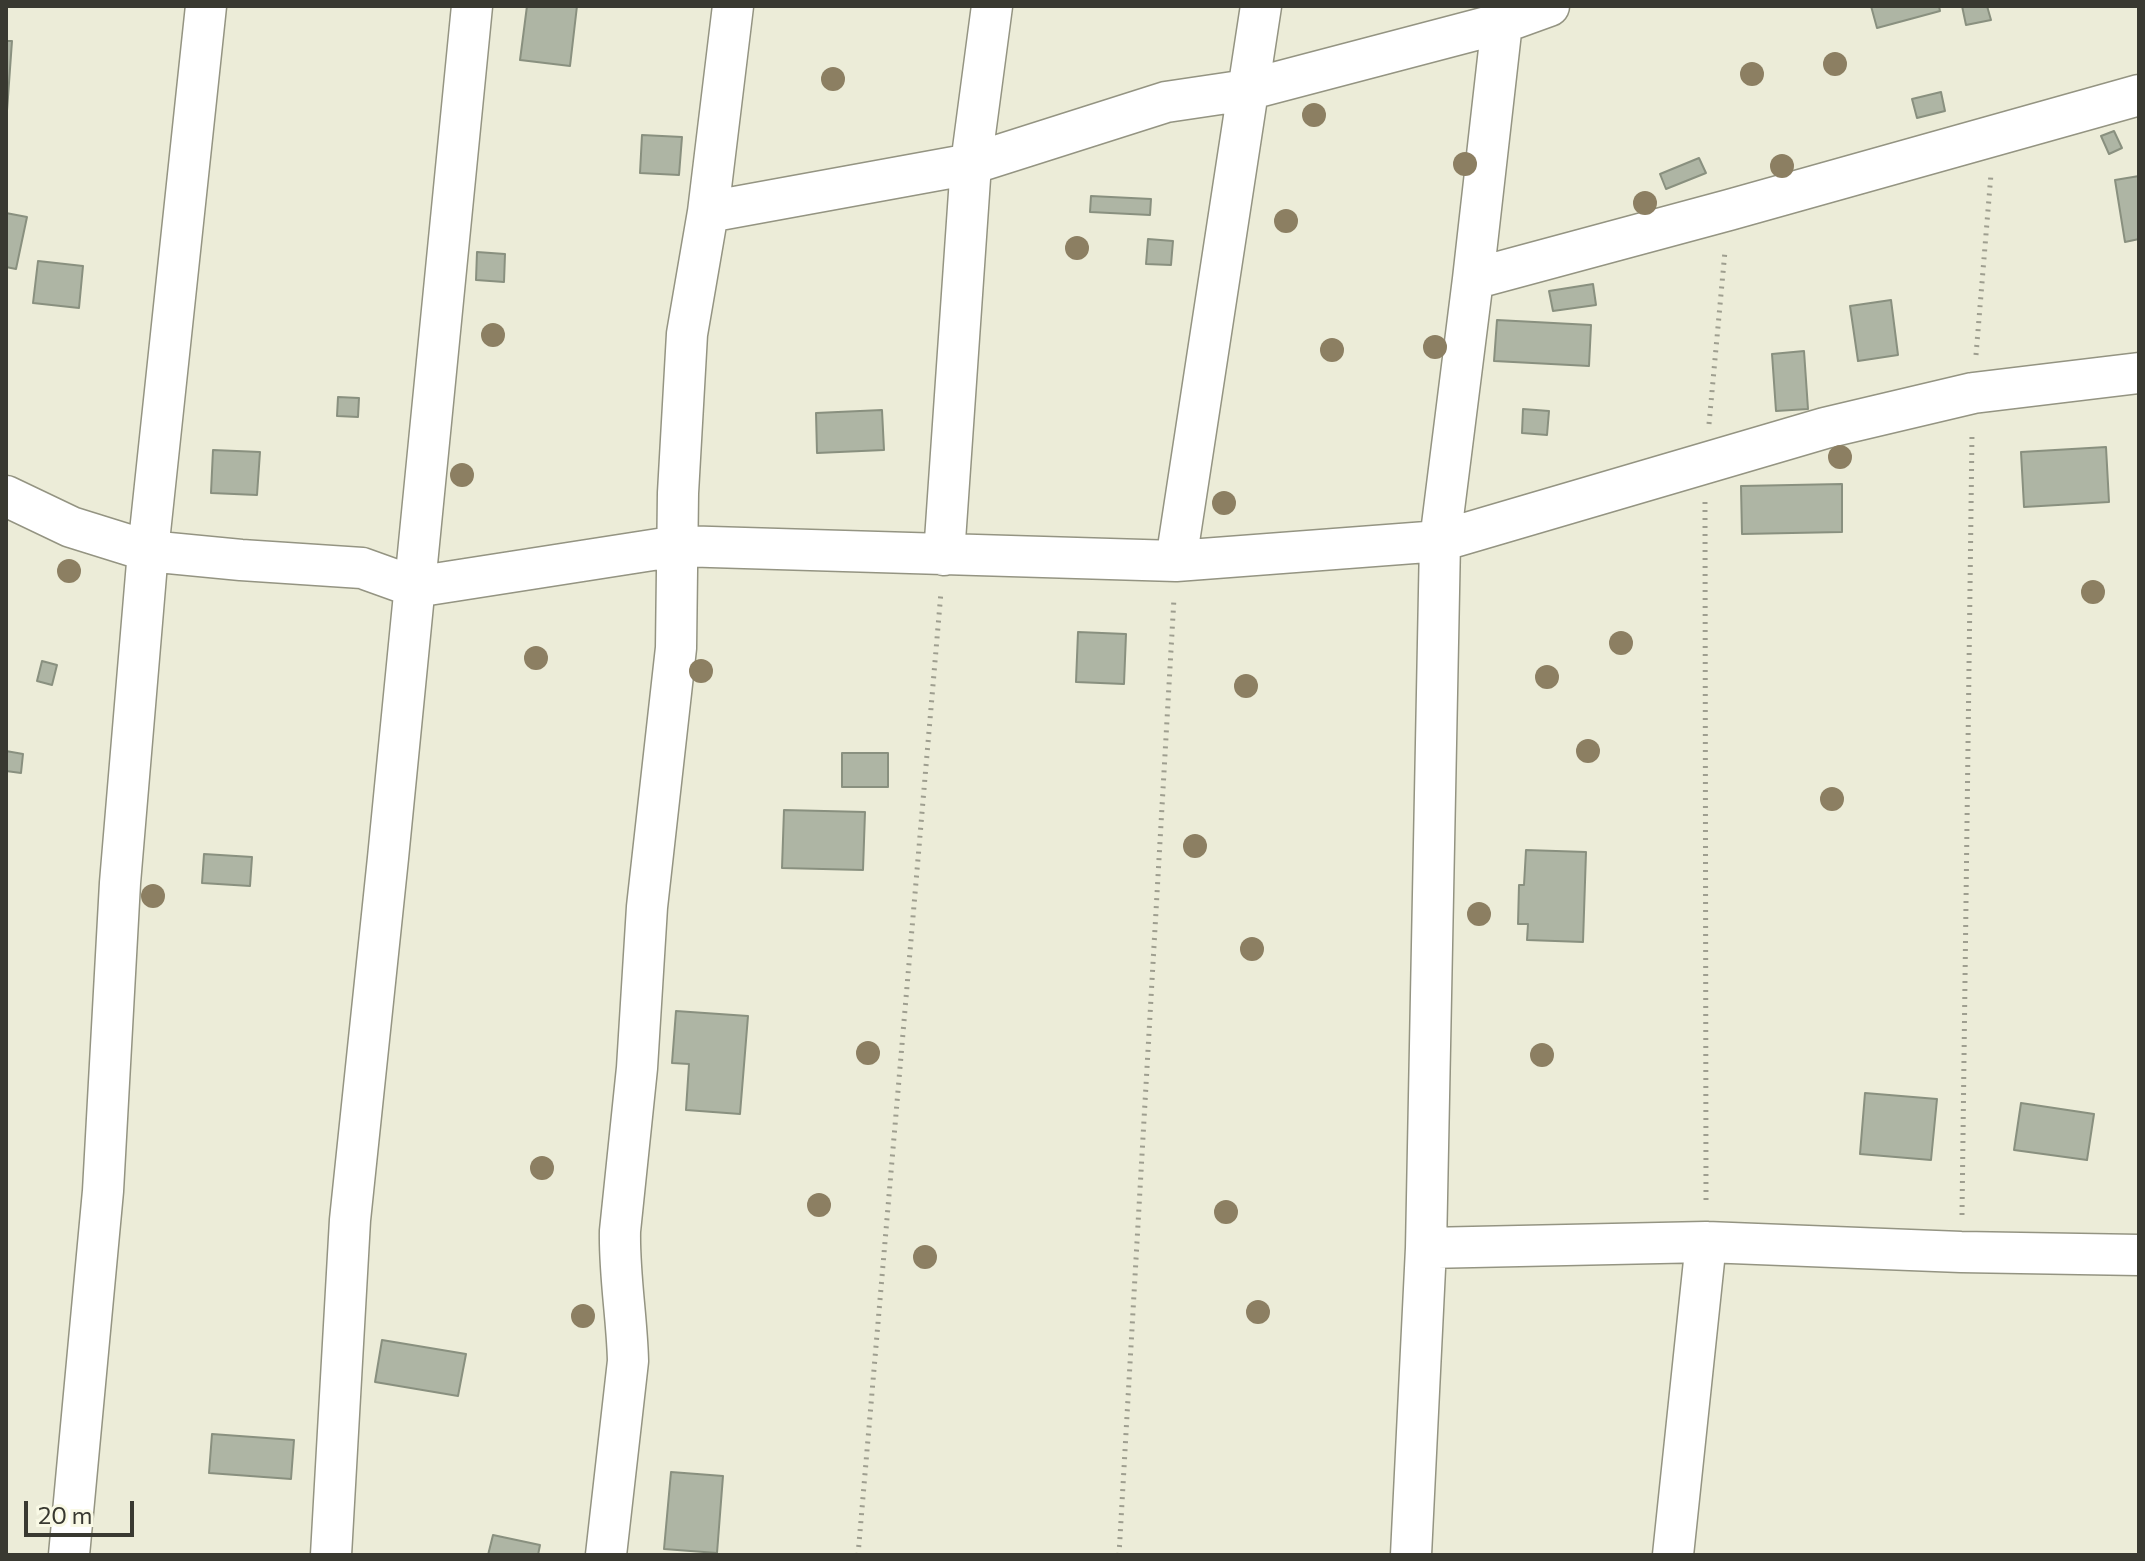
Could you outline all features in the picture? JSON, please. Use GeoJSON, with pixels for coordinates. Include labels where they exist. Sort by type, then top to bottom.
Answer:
{"type":"FeatureCollection","features":[{"type":"Feature","properties":{"kind":"street"},"geometry":{"type":"LineString","coordinates":[[69,1555],[103,1191],[120,883],[148,551],[206,6]]}},
{"type":"Feature","properties":{"kind":"street"},"geometry":{"type":"LineString","coordinates":[[331,1555],[350,1220],[472,6]]}},
{"type":"Feature","properties":{"kind":"street"},"geometry":{"type":"LineString","coordinates":[[606,1555],[628,1361],[620,1231],[637,1068],[647,907],[676,648],[678,493],[687,334],[708,212],[733,6]]}},
{"type":"Feature","properties":{"kind":"street"},"geometry":{"type":"LineString","coordinates":[[944,555],[971,164],[992,6]]}},
{"type":"Feature","properties":{"kind":"street"},"geometry":{"type":"LineString","coordinates":[[1176,561],[1261,6]]}},
{"type":"Feature","properties":{"kind":"street"},"geometry":{"type":"LineString","coordinates":[[708,212],[971,164],[1166,102],[1247,90],[1502,23],[1549,6]]}},
{"type":"Feature","properties":{"kind":"street"},"geometry":{"type":"LineString","coordinates":[[1411,1555],[1426,1248],[1440,541],[1502,23]]}},
{"type":"Feature","properties":{"kind":"street"},"geometry":{"type":"LineString","coordinates":[[1473,279],[2139,95]]}},
{"type":"Feature","properties":{"kind":"street"},"geometry":{"type":"LineString","coordinates":[[6,496],[71,527],[148,551],[362,568],[415,587],[678,546],[1176,561],[1440,541],[1825,428],[1973,393],[2139,373]]}},
{"type":"Feature","properties":{"kind":"street"},"geometry":{"type":"LineString","coordinates":[[1426,1248],[1706,1242],[2139,1255]]}},
{"type":"Feature","properties":{"kind":"street"},"geometry":{"type":"LineString","coordinates":[[1673,1555],[1706,1242]]}},
{"type":"Feature","properties":{"kind":"path"},"geometry":{"type":"LineString","coordinates":[[1961,1252],[1973,393],[1994,136]]}},
{"type":"Feature","properties":{"kind":"path"},"geometry":{"type":"LineString","coordinates":[[1706,1242],[1705,463],[1729,210]]}},
{"type":"Feature","properties":{"kind":"path"},"geometry":{"type":"LineString","coordinates":[[858,1555],[944,555]]}},
{"type":"Feature","properties":{"kind":"path"},"geometry":{"type":"LineString","coordinates":[[1119,1555],[1176,561]]}},
{"type":"Feature","properties":{"kind":"building"},"geometry":{"type":"Polygon","coordinates":[[[527,6],[577,6],[570,66],[520,60],[527,6]]]}},
{"type":"Feature","properties":{"kind":"building"},"geometry":{"type":"Polygon","coordinates":[[[1871,6],[1939,6],[1940,11],[1877,28],[1871,6]]]}},
{"type":"Feature","properties":{"kind":"building"},"geometry":{"type":"Polygon","coordinates":[[[1962,6],[1987,6],[1991,20],[1966,25],[1962,6]]]}},
{"type":"Feature","properties":{"kind":"building"},"geometry":{"type":"Polygon","coordinates":[[[6,41],[12,41],[6,125],[6,41]]]}},
{"type":"Feature","properties":{"kind":"building"},"geometry":{"type":"Polygon","coordinates":[[[1941,92],[1945,111],[1917,118],[1912,99],[1941,92]]]}},
{"type":"Feature","properties":{"kind":"building"},"geometry":{"type":"Polygon","coordinates":[[[2114,131],[2122,148],[2109,154],[2101,136],[2114,131]]]}},
{"type":"Feature","properties":{"kind":"building"},"geometry":{"type":"Polygon","coordinates":[[[642,135],[682,137],[679,175],[640,173],[642,135]]]}},
{"type":"Feature","properties":{"kind":"building"},"geometry":{"type":"Polygon","coordinates":[[[1699,158],[1706,173],[1666,189],[1660,174],[1699,158]]]}},
{"type":"Feature","properties":{"kind":"building"},"geometry":{"type":"Polygon","coordinates":[[[2139,176],[2139,239],[2125,242],[2115,180],[2139,176]]]}},
{"type":"Feature","properties":{"kind":"building"},"geometry":{"type":"Polygon","coordinates":[[[1091,196],[1151,199],[1150,215],[1090,212],[1091,196]]]}},
{"type":"Feature","properties":{"kind":"building"},"geometry":{"type":"Polygon","coordinates":[[[6,213],[27,217],[16,269],[6,267],[6,213]]]}},
{"type":"Feature","properties":{"kind":"building"},"geometry":{"type":"Polygon","coordinates":[[[1148,239],[1173,241],[1171,265],[1146,264],[1148,239]]]}},
{"type":"Feature","properties":{"kind":"building"},"geometry":{"type":"Polygon","coordinates":[[[477,252],[505,254],[504,282],[476,280],[477,252]]]}},
{"type":"Feature","properties":{"kind":"building"},"geometry":{"type":"Polygon","coordinates":[[[38,261],[83,266],[79,308],[33,303],[38,261]]]}},
{"type":"Feature","properties":{"kind":"building"},"geometry":{"type":"Polygon","coordinates":[[[1593,284],[1596,305],[1553,311],[1549,291],[1593,284]]]}},
{"type":"Feature","properties":{"kind":"building"},"geometry":{"type":"Polygon","coordinates":[[[1891,300],[1898,355],[1858,361],[1850,306],[1891,300]]]}},
{"type":"Feature","properties":{"kind":"building"},"geometry":{"type":"Polygon","coordinates":[[[1497,320],[1591,325],[1589,366],[1494,361],[1497,320]]]}},
{"type":"Feature","properties":{"kind":"building"},"geometry":{"type":"Polygon","coordinates":[[[1804,351],[1808,409],[1776,411],[1772,354],[1804,351]]]}},
{"type":"Feature","properties":{"kind":"building"},"geometry":{"type":"Polygon","coordinates":[[[338,397],[359,398],[358,417],[337,416],[338,397]]]}},
{"type":"Feature","properties":{"kind":"building"},"geometry":{"type":"Polygon","coordinates":[[[1523,409],[1549,411],[1547,435],[1522,433],[1523,409]]]}},
{"type":"Feature","properties":{"kind":"building"},"geometry":{"type":"Polygon","coordinates":[[[882,410],[884,450],[817,453],[816,413],[882,410]]]}},
{"type":"Feature","properties":{"kind":"building"},"geometry":{"type":"Polygon","coordinates":[[[2106,447],[2109,502],[2024,507],[2021,452],[2106,447]]]}},
{"type":"Feature","properties":{"kind":"building"},"geometry":{"type":"Polygon","coordinates":[[[213,450],[260,452],[257,495],[211,493],[213,450]]]}},
{"type":"Feature","properties":{"kind":"building"},"geometry":{"type":"Polygon","coordinates":[[[1842,484],[1842,532],[1742,534],[1741,486],[1842,484]]]}},
{"type":"Feature","properties":{"kind":"building"},"geometry":{"type":"Polygon","coordinates":[[[1078,632],[1126,634],[1124,684],[1076,682],[1078,632]]]}},
{"type":"Feature","properties":{"kind":"building"},"geometry":{"type":"Polygon","coordinates":[[[42,661],[57,665],[52,685],[37,681],[42,661]]]}},
{"type":"Feature","properties":{"kind":"building"},"geometry":{"type":"Polygon","coordinates":[[[6,751],[23,754],[21,773],[6,771],[6,751]]]}},
{"type":"Feature","properties":{"kind":"building"},"geometry":{"type":"Polygon","coordinates":[[[842,753],[888,753],[888,787],[842,787],[842,753]]]}},
{"type":"Feature","properties":{"kind":"building"},"geometry":{"type":"Polygon","coordinates":[[[784,810],[865,812],[863,870],[782,868],[784,810]]]}},
{"type":"Feature","properties":{"kind":"building"},"geometry":{"type":"Polygon","coordinates":[[[1526,850],[1586,852],[1583,942],[1527,940],[1528,924],[1518,924],[1519,885],[1524,885],[1526,850]]]}},
{"type":"Feature","properties":{"kind":"building"},"geometry":{"type":"Polygon","coordinates":[[[204,854],[252,857],[250,886],[202,883],[204,854]]]}},
{"type":"Feature","properties":{"kind":"building"},"geometry":{"type":"Polygon","coordinates":[[[676,1011],[748,1016],[740,1114],[686,1110],[689,1064],[672,1063],[676,1011]]]}},
{"type":"Feature","properties":{"kind":"building"},"geometry":{"type":"Polygon","coordinates":[[[1865,1093],[1937,1099],[1931,1160],[1860,1154],[1865,1093]]]}},
{"type":"Feature","properties":{"kind":"building"},"geometry":{"type":"Polygon","coordinates":[[[2021,1103],[2094,1114],[2087,1160],[2014,1150],[2021,1103]]]}},
{"type":"Feature","properties":{"kind":"building"},"geometry":{"type":"Polygon","coordinates":[[[382,1340],[466,1354],[458,1396],[375,1382],[382,1340]]]}},
{"type":"Feature","properties":{"kind":"building"},"geometry":{"type":"Polygon","coordinates":[[[212,1434],[294,1440],[291,1479],[209,1473],[212,1434]]]}},
{"type":"Feature","properties":{"kind":"building"},"geometry":{"type":"Polygon","coordinates":[[[671,1472],[723,1476],[717,1553],[664,1549],[671,1472]]]}},
{"type":"Feature","properties":{"kind":"building"},"geometry":{"type":"Polygon","coordinates":[[[493,1535],[540,1545],[538,1555],[488,1555],[493,1535]]]}}]}
